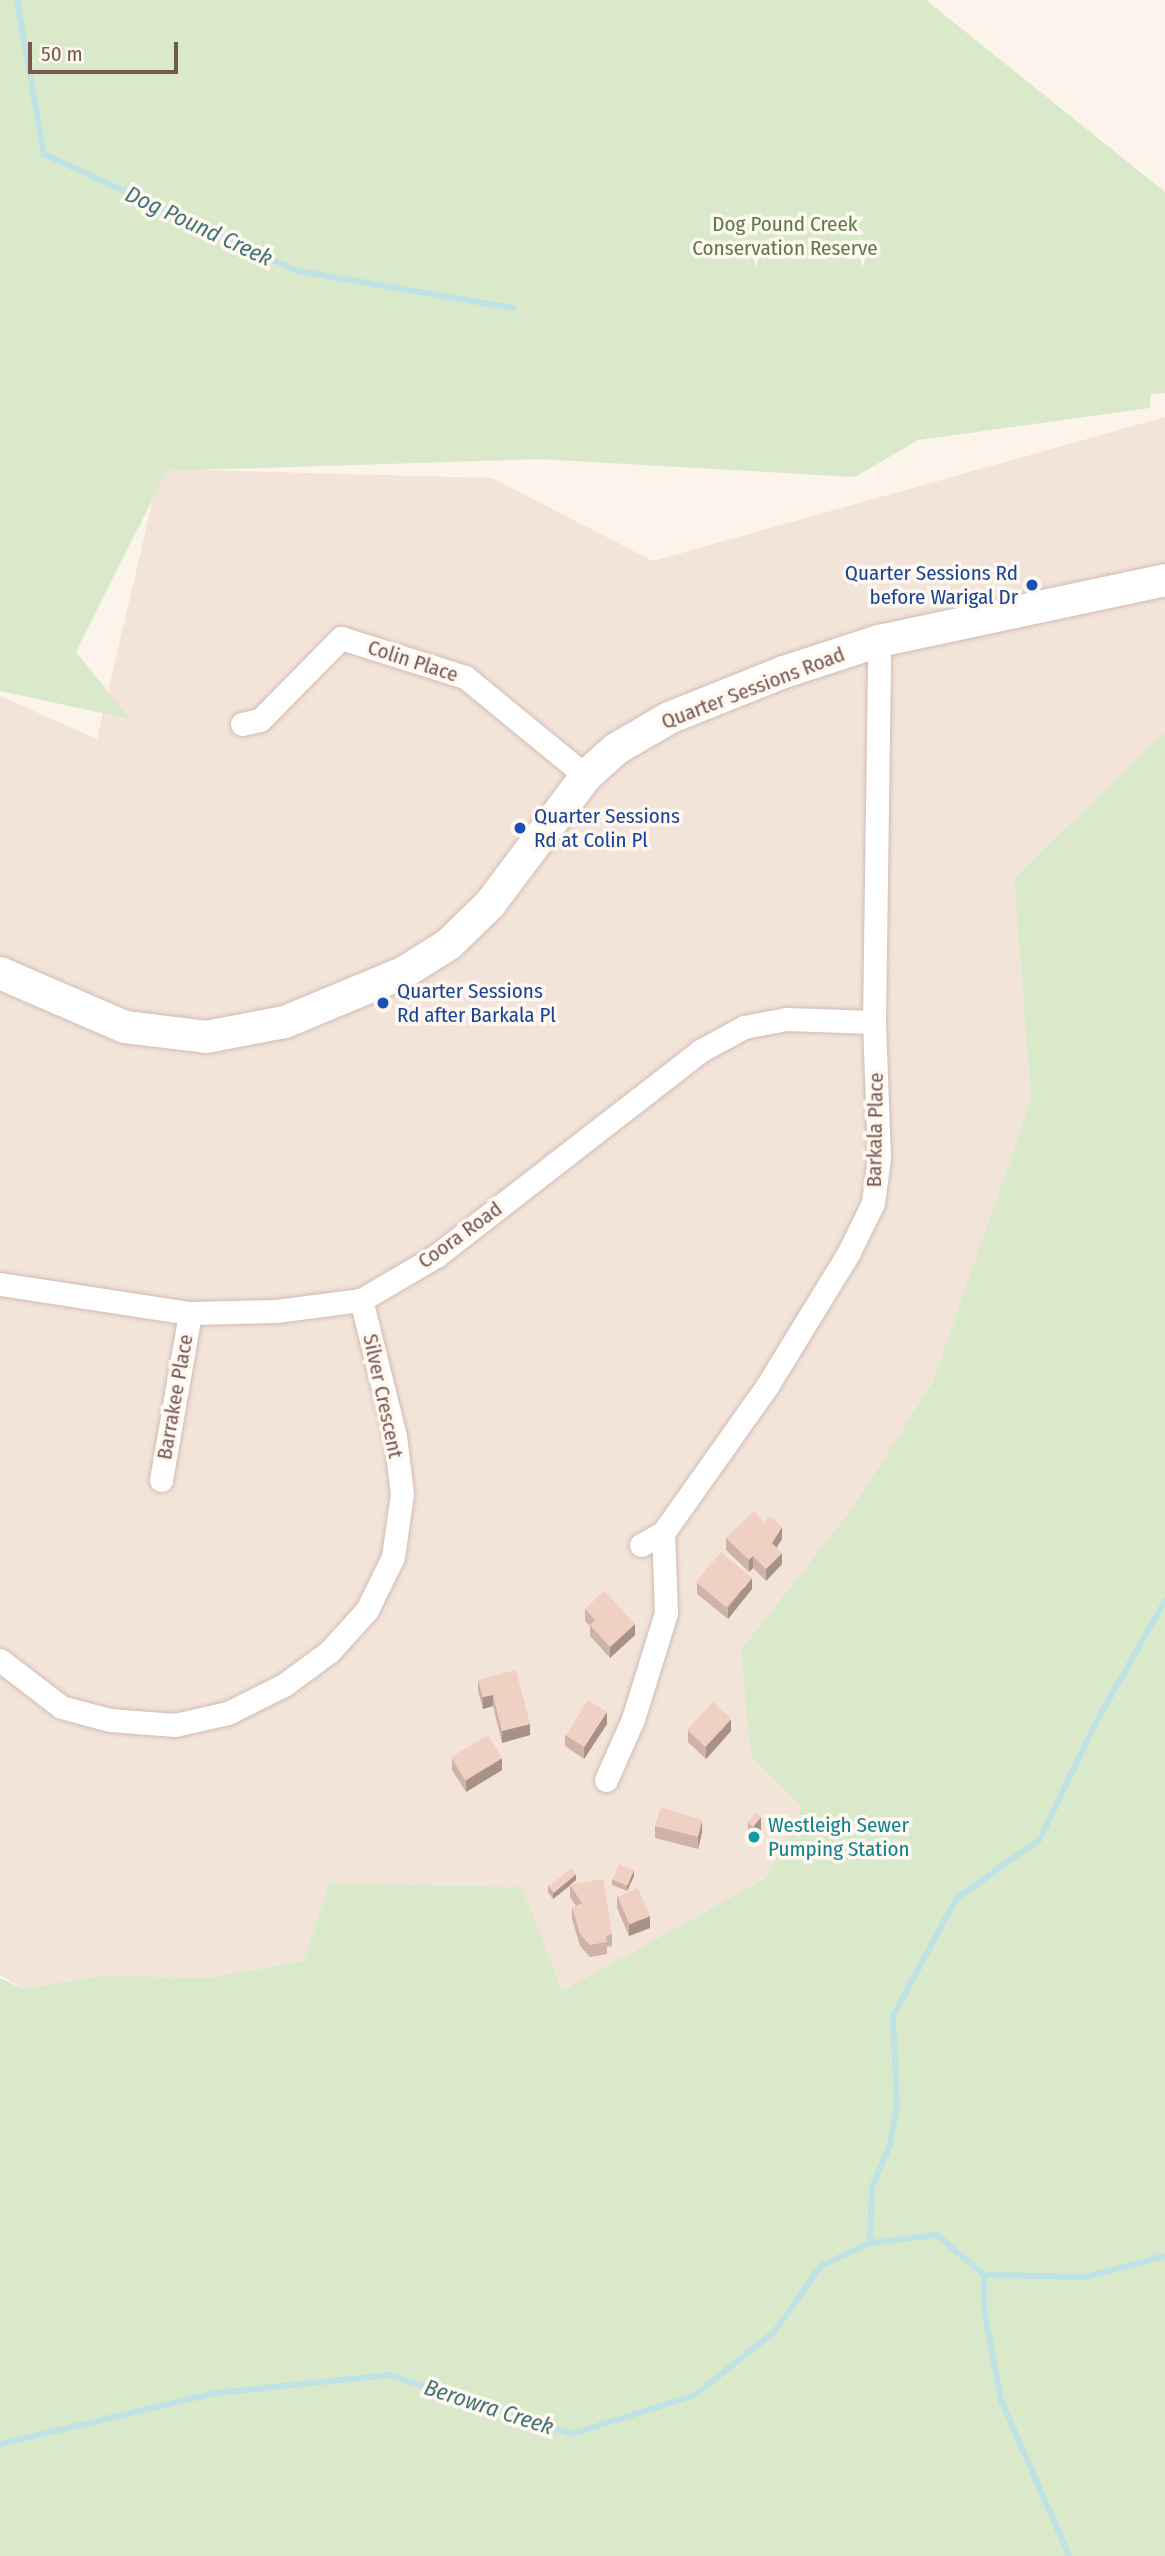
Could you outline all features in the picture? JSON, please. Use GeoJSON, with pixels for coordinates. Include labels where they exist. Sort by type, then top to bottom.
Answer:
{"type":"FeatureCollection","features":[{"type":"Feature","properties":{"kind":"main road","name":"Quarter Sessions Road"},"geometry":{"type":"LineString","coordinates":[[0,973],[125,1027],[206,1037],[285,1022],[403,972],[449,944],[490,904],[586,776],[616,749],[669,718],[784,672],[879,641],[1165,580]]}},
{"type":"Feature","properties":{"kind":"street","name":"Colin Place"},"geometry":{"type":"LineString","coordinates":[[242,724],[261,720],[341,638],[465,677],[586,776]]}},
{"type":"Feature","properties":{"kind":"street","name":"Barkala Place"},"geometry":{"type":"LineString","coordinates":[[641,1545],[663,1533],[767,1386],[849,1252],[873,1203],[879,1123],[874,1022],[879,641]]}},
{"type":"Feature","properties":{"kind":"street","name":"Coora Road"},"geometry":{"type":"LineString","coordinates":[[0,1284],[190,1313],[276,1311],[361,1300],[436,1256],[700,1051],[744,1027],[786,1019],[874,1022]]}},
{"type":"Feature","properties":{"kind":"street","name":"Silver Crescent"},"geometry":{"type":"LineString","coordinates":[[0,1660],[61,1707],[110,1720],[175,1725],[228,1713],[284,1685],[329,1652],[367,1609],[393,1557],[402,1494],[395,1436],[361,1300]]}},
{"type":"Feature","properties":{"kind":"street","name":"Barrakee Place"},"geometry":{"type":"LineString","coordinates":[[161,1480],[190,1313]]}},
{"type":"Feature","properties":{"kind":"street"},"geometry":{"type":"LineString","coordinates":[[606,1780],[633,1719],[667,1613],[663,1533]]}},
{"type":"Feature","properties":{"kind":"shaded area"},"geometry":{"type":"Polygon","coordinates":[[[1165,417],[1165,732],[1014,878],[1031,1100],[932,1383],[849,1513],[751,1757],[802,1807],[766,1878],[562,1991],[521,1887],[329,1883],[303,1961],[207,1978],[105,1975],[23,1989],[0,1975],[0,696],[97,739],[160,469],[492,478],[653,561],[1165,417]]]}},
{"type":"Feature","properties":{"kind":"green space","name":"Dog Pound Creek Conservation Reserve"},"geometry":{"type":"Polygon","coordinates":[[[0,0],[926,0],[1165,192],[1165,393],[1151,394],[1150,408],[918,440],[855,477],[538,459],[167,471],[76,652],[130,719],[0,691],[0,0]]]}},
{"type":"Feature","properties":{"kind":"green space"},"geometry":{"type":"Polygon","coordinates":[[[1165,732],[1165,2556],[0,2556],[0,1978],[23,1989],[105,1975],[207,1978],[303,1961],[329,1883],[522,1887],[562,1991],[766,1878],[802,1807],[751,1757],[741,1650],[849,1513],[932,1383],[1031,1100],[1014,878],[1165,732]]]}},
{"type":"Feature","properties":{"kind":"building"},"geometry":{"type":"Polygon","coordinates":[[[754,1511],[764,1522],[770,1516],[782,1527],[772,1543],[782,1553],[766,1569],[753,1556],[749,1560],[726,1538],[754,1511]]]}},
{"type":"Feature","properties":{"kind":"building"},"geometry":{"type":"Polygon","coordinates":[[[721,1552],[752,1578],[727,1608],[696,1582],[721,1552]]]}},
{"type":"Feature","properties":{"kind":"building"},"geometry":{"type":"Polygon","coordinates":[[[604,1591],[635,1624],[610,1647],[590,1625],[595,1620],[585,1609],[604,1591]]]}},
{"type":"Feature","properties":{"kind":"building"},"geometry":{"type":"Polygon","coordinates":[[[516,1670],[530,1724],[502,1731],[493,1695],[483,1697],[478,1680],[516,1670]]]}},
{"type":"Feature","properties":{"kind":"building"},"geometry":{"type":"Polygon","coordinates":[[[588,1700],[607,1712],[584,1747],[566,1736],[588,1700]]]}},
{"type":"Feature","properties":{"kind":"building"},"geometry":{"type":"Polygon","coordinates":[[[713,1702],[731,1719],[705,1747],[687,1730],[713,1702]]]}},
{"type":"Feature","properties":{"kind":"building"},"geometry":{"type":"Polygon","coordinates":[[[488,1735],[502,1758],[465,1780],[451,1757],[488,1735]]]}},
{"type":"Feature","properties":{"kind":"building"},"geometry":{"type":"Polygon","coordinates":[[[661,1807],[702,1820],[698,1837],[655,1826],[661,1807]]]}},
{"type":"Feature","properties":{"kind":"building"},"geometry":{"type":"Polygon","coordinates":[[[756,1813],[761,1817],[753,1827],[748,1822],[756,1813]]]}},
{"type":"Feature","properties":{"kind":"building"},"geometry":{"type":"Polygon","coordinates":[[[619,1864],[634,1870],[627,1886],[613,1880],[619,1864]]]}},
{"type":"Feature","properties":{"kind":"building"},"geometry":{"type":"Polygon","coordinates":[[[571,1868],[576,1874],[554,1893],[549,1887],[571,1868]]]}},
{"type":"Feature","properties":{"kind":"building"},"geometry":{"type":"Polygon","coordinates":[[[603,1879],[612,1934],[606,1936],[607,1942],[590,1945],[580,1934],[572,1907],[582,1903],[570,1885],[603,1879]]]}},
{"type":"Feature","properties":{"kind":"building"},"geometry":{"type":"Polygon","coordinates":[[[638,1888],[650,1916],[629,1924],[618,1897],[638,1888]]]}},
{"type":"Feature","properties":{"kind":"waterway","name":"Dog Pound Creek"},"geometry":{"type":"LineString","coordinates":[[17,0],[44,154],[297,271],[513,308]]}},
{"type":"Feature","properties":{"kind":"waterway"},"geometry":{"type":"LineString","coordinates":[[870,2243],[872,2187],[890,2145],[897,2105],[893,2016],[956,1899],[1040,1839],[1095,1724],[1165,1601]]}},
{"type":"Feature","properties":{"kind":"waterway","name":"Berowra Creek"},"geometry":{"type":"LineString","coordinates":[[0,2444],[216,2393],[389,2375],[572,2434],[695,2395],[774,2332],[821,2266],[870,2243],[937,2235],[984,2275],[984,2309],[1001,2400],[1069,2556]]}},
{"type":"Feature","properties":{"kind":"waterway"},"geometry":{"type":"LineString","coordinates":[[984,2275],[1085,2277],[1165,2256]]}},
{"type":"Feature","properties":{"kind":"place","name":"Quarter Sessions Rd before Warigal Dr"},"geometry":{"type":"Point","coordinates":[1032,585]}},
{"type":"Feature","properties":{"kind":"place","name":"Quarter Sessions Rd at Colin Pl"},"geometry":{"type":"Point","coordinates":[520,828]}},
{"type":"Feature","properties":{"kind":"place","name":"Quarter Sessions Rd after Barkala Pl"},"geometry":{"type":"Point","coordinates":[383,1003]}},
{"type":"Feature","properties":{"kind":"place","name":"Westleigh Sewer Pumping Station"},"geometry":{"type":"Point","coordinates":[754,1837]}}]}
